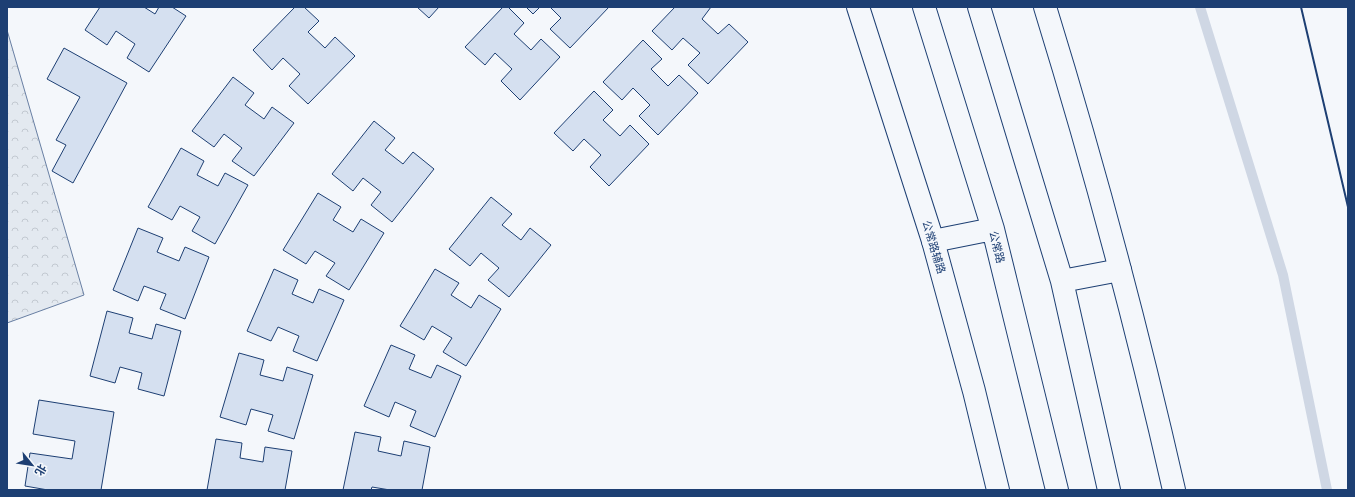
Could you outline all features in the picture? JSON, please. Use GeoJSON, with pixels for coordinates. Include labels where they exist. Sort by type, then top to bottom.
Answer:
{"type":"FeatureCollection","features":[{"type":"Feature","properties":{"kind":"main road","name":"公常路辅路"},"geometry":{"type":"LineString","coordinates":[[858,7],[933,241],[974,391],[998,490]]}},
{"type":"Feature","properties":{"kind":"main road","name":"公常路"},"geometry":{"type":"LineString","coordinates":[[924,7],[993,230],[1057,490]]}},
{"type":"Feature","properties":{"kind":"main road"},"geometry":{"type":"LineString","coordinates":[[979,7],[1062,281],[1110,490]]}},
{"type":"Feature","properties":{"kind":"main road"},"geometry":{"type":"LineString","coordinates":[[1045,7],[1085,137],[1150,387],[1174,490]]}},
{"type":"Feature","properties":{"kind":"main road"},"geometry":{"type":"LineString","coordinates":[[933,241],[993,230]]}},
{"type":"Feature","properties":{"kind":"main road"},"geometry":{"type":"LineString","coordinates":[[1062,281],[1120,270]]}},
{"type":"Feature","properties":{"kind":"green space"},"geometry":{"type":"Polygon","coordinates":[[[7,30],[84,295],[7,323],[7,30]]]}},
{"type":"Feature","properties":{"kind":"building"},"geometry":{"type":"Polygon","coordinates":[[[100,7],[144,7],[155,14],[159,7],[172,7],[186,16],[149,72],[127,58],[135,44],[116,31],[107,45],[85,30],[100,7]]]}},
{"type":"Feature","properties":{"kind":"building"},"geometry":{"type":"Polygon","coordinates":[[[295,7],[304,7],[319,21],[308,32],[325,48],[335,37],[355,56],[308,104],[289,86],[300,74],[283,58],[272,70],[253,50],[295,7]]]}},
{"type":"Feature","properties":{"kind":"building"},"geometry":{"type":"Polygon","coordinates":[[[417,7],[439,7],[429,18],[417,7]]]}},
{"type":"Feature","properties":{"kind":"building"},"geometry":{"type":"Polygon","coordinates":[[[503,7],[508,7],[524,23],[514,34],[531,50],[541,39],[560,57],[520,100],[501,81],[512,69],[495,53],[485,65],[465,47],[503,7]]]}},
{"type":"Feature","properties":{"kind":"building"},"geometry":{"type":"Polygon","coordinates":[[[526,7],[540,7],[533,14],[526,7]]]}},
{"type":"Feature","properties":{"kind":"building"},"geometry":{"type":"Polygon","coordinates":[[[550,7],[609,7],[570,48],[550,29],[561,18],[550,7]]]}},
{"type":"Feature","properties":{"kind":"building"},"geometry":{"type":"Polygon","coordinates":[[[675,7],[711,7],[702,19],[718,34],[729,24],[748,42],[708,84],[688,65],[700,53],[683,38],[672,50],[652,31],[675,7]]]}},
{"type":"Feature","properties":{"kind":"building"},"geometry":{"type":"Polygon","coordinates":[[[643,40],[662,59],[651,69],[668,86],[679,75],[698,93],[658,135],[639,116],[650,105],[633,88],[622,100],[603,82],[643,40]]]}},
{"type":"Feature","properties":{"kind":"building"},"geometry":{"type":"Polygon","coordinates":[[[64,48],[127,83],[73,183],[52,171],[66,145],[56,140],[80,97],[47,79],[64,48]]]}},
{"type":"Feature","properties":{"kind":"building"},"geometry":{"type":"Polygon","coordinates":[[[233,77],[254,93],[245,105],[264,119],[272,107],[294,123],[254,176],[232,161],[242,148],[224,134],[214,147],[192,131],[233,77]]]}},
{"type":"Feature","properties":{"kind":"building"},"geometry":{"type":"Polygon","coordinates":[[[594,91],[613,110],[603,120],[620,136],[630,125],[649,144],[609,186],[590,167],[601,155],[584,139],[573,151],[554,133],[594,91]]]}},
{"type":"Feature","properties":{"kind":"building"},"geometry":{"type":"Polygon","coordinates":[[[374,121],[395,138],[385,150],[403,164],[413,152],[434,169],[392,222],[371,205],[381,192],[363,178],[353,191],[332,174],[374,121]]]}},
{"type":"Feature","properties":{"kind":"building"},"geometry":{"type":"Polygon","coordinates":[[[181,148],[204,161],[197,175],[218,186],[225,173],[248,185],[215,244],[192,231],[200,217],[180,206],[172,220],[148,207],[181,148]]]}},
{"type":"Feature","properties":{"kind":"building"},"geometry":{"type":"Polygon","coordinates":[[[318,193],[341,207],[333,220],[353,232],[361,219],[384,233],[349,290],[326,276],[335,263],[315,251],[306,264],[283,250],[318,193]]]}},
{"type":"Feature","properties":{"kind":"building"},"geometry":{"type":"Polygon","coordinates":[[[491,197],[512,214],[502,225],[521,240],[530,228],[551,245],[509,297],[488,280],[499,268],[481,253],[470,266],[449,249],[491,197]]]}},
{"type":"Feature","properties":{"kind":"building"},"geometry":{"type":"Polygon","coordinates":[[[138,228],[163,238],[157,252],[179,261],[185,247],[209,257],[185,319],[160,309],[166,294],[144,286],[138,301],[113,290],[138,228]]]}},
{"type":"Feature","properties":{"kind":"building"},"geometry":{"type":"Polygon","coordinates":[[[274,269],[298,280],[292,294],[313,303],[319,289],[344,300],[317,361],[293,351],[299,336],[278,327],[271,341],[247,331],[274,269]]]}},
{"type":"Feature","properties":{"kind":"building"},"geometry":{"type":"Polygon","coordinates":[[[435,269],[459,283],[451,295],[471,308],[479,295],[501,309],[466,366],[443,352],[452,338],[432,326],[424,340],[400,326],[435,269]]]}},
{"type":"Feature","properties":{"kind":"building"},"geometry":{"type":"Polygon","coordinates":[[[107,311],[133,318],[129,333],[152,339],[156,324],[181,331],[164,396],[138,389],[142,373],[120,367],[115,383],[90,376],[107,311]]]}},
{"type":"Feature","properties":{"kind":"building"},"geometry":{"type":"Polygon","coordinates":[[[391,345],[415,355],[409,369],[431,378],[437,365],[461,376],[435,437],[410,426],[416,411],[395,402],[389,417],[364,406],[391,345]]]}},
{"type":"Feature","properties":{"kind":"building"},"geometry":{"type":"Polygon","coordinates":[[[239,353],[264,360],[260,375],[283,381],[287,367],[313,375],[294,439],[268,431],[273,415],[251,409],[246,425],[220,417],[239,353]]]}},
{"type":"Feature","properties":{"kind":"building"},"geometry":{"type":"Polygon","coordinates":[[[39,400],[114,412],[101,490],[48,490],[25,486],[30,453],[72,459],[75,441],[33,434],[39,400]]]}},
{"type":"Feature","properties":{"kind":"building"},"geometry":{"type":"Polygon","coordinates":[[[355,432],[381,437],[378,451],[401,456],[404,441],[430,447],[422,490],[390,490],[372,487],[371,490],[343,490],[355,432]]]}},
{"type":"Feature","properties":{"kind":"building"},"geometry":{"type":"Polygon","coordinates":[[[216,439],[242,443],[240,458],[263,462],[265,447],[292,451],[285,490],[207,490],[216,439]]]}},
{"type":"Feature","properties":{"kind":"waterway"},"geometry":{"type":"LineString","coordinates":[[1200,7],[1283,275],[1327,490]]}},
{"type":"Feature","properties":{"kind":"wall"},"geometry":{"type":"LineString","coordinates":[[1301,7],[1348,207]]}}]}
